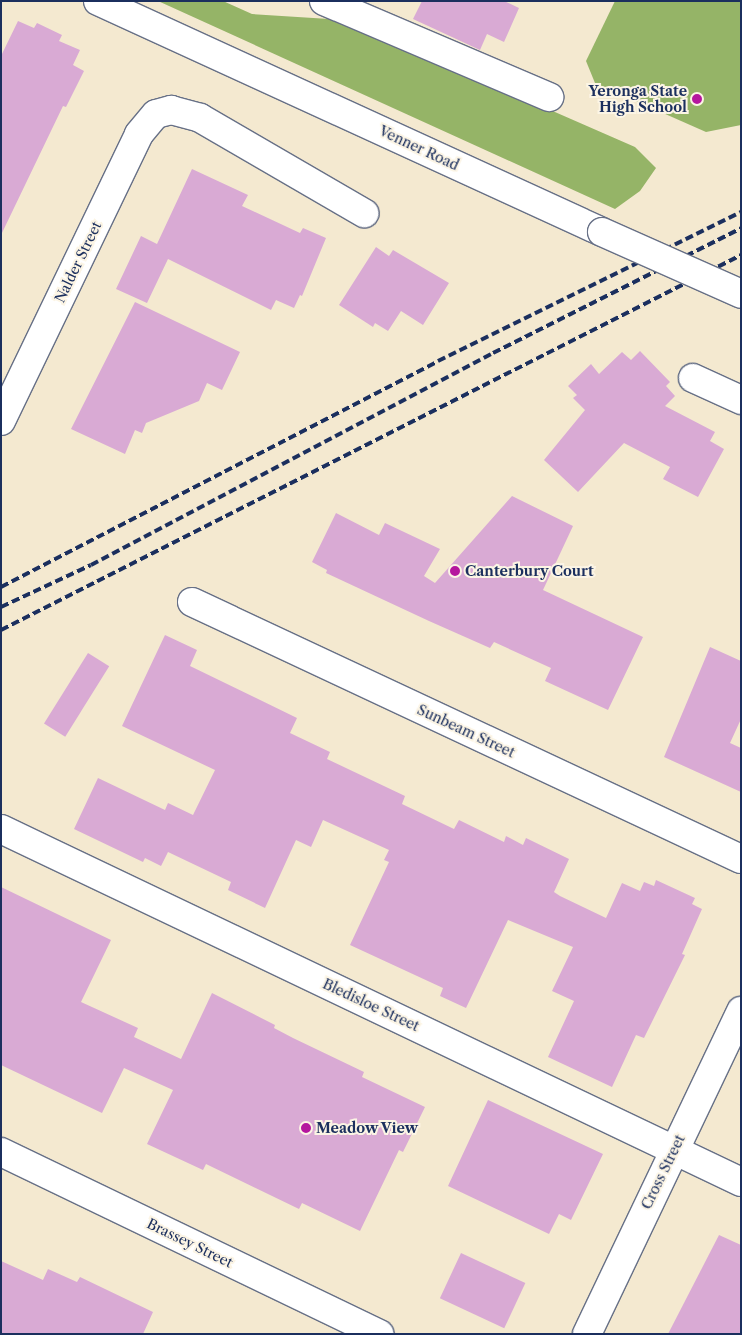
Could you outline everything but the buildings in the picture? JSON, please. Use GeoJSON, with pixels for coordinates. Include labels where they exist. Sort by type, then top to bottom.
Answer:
{"type":"FeatureCollection","features":[{"type":"Feature","properties":{"kind":"street","name":"Venner Road"},"geometry":{"type":"LineString","coordinates":[[98,1],[741,294]]}},
{"type":"Feature","properties":{"kind":"street"},"geometry":{"type":"LineString","coordinates":[[324,1],[549,97]]}},
{"type":"Feature","properties":{"kind":"street","name":"Nalder Street"},"geometry":{"type":"LineString","coordinates":[[1,421],[139,134],[156,114],[164,110],[186,113],[204,121],[364,214]]}},
{"type":"Feature","properties":{"kind":"street"},"geometry":{"type":"LineString","coordinates":[[693,378],[741,400]]}},
{"type":"Feature","properties":{"kind":"street","name":"Sunbeam Street"},"geometry":{"type":"LineString","coordinates":[[192,602],[741,859]]}},
{"type":"Feature","properties":{"kind":"street","name":"Bledisloe Street"},"geometry":{"type":"LineString","coordinates":[[1,829],[741,1182]]}},
{"type":"Feature","properties":{"kind":"street","name":"Cross Street"},"geometry":{"type":"LineString","coordinates":[[586,1334],[741,1011]]}},
{"type":"Feature","properties":{"kind":"street","name":"Brassey Street"},"geometry":{"type":"LineString","coordinates":[[1,1152],[380,1334]]}},
{"type":"Feature","properties":{"kind":"green space"},"geometry":{"type":"Polygon","coordinates":[[[158,1],[223,1],[252,14],[345,20],[635,147],[656,168],[640,191],[615,209],[158,1]]]}},
{"type":"Feature","properties":{"kind":"green space","name":"Yeronga State High School"},"geometry":{"type":"Polygon","coordinates":[[[615,1],[741,1],[741,125],[706,132],[595,83],[586,61],[615,1]]]}},
{"type":"Feature","properties":{"kind":"railway"},"geometry":{"type":"LineString","coordinates":[[1,587],[438,361],[741,212]]}},
{"type":"Feature","properties":{"kind":"railway"},"geometry":{"type":"LineString","coordinates":[[1,607],[91,565],[493,353],[741,228]]}},
{"type":"Feature","properties":{"kind":"railway"},"geometry":{"type":"LineString","coordinates":[[1,630],[741,255]]}},
{"type":"Feature","properties":{"kind":"place","name":"Yeronga State High School"},"geometry":{"type":"Point","coordinates":[697,99]}},
{"type":"Feature","properties":{"kind":"place","name":"Canterbury Court"},"geometry":{"type":"Point","coordinates":[455,571]}},
{"type":"Feature","properties":{"kind":"place","name":"Meadow View"},"geometry":{"type":"Point","coordinates":[306,1128]}}]}
